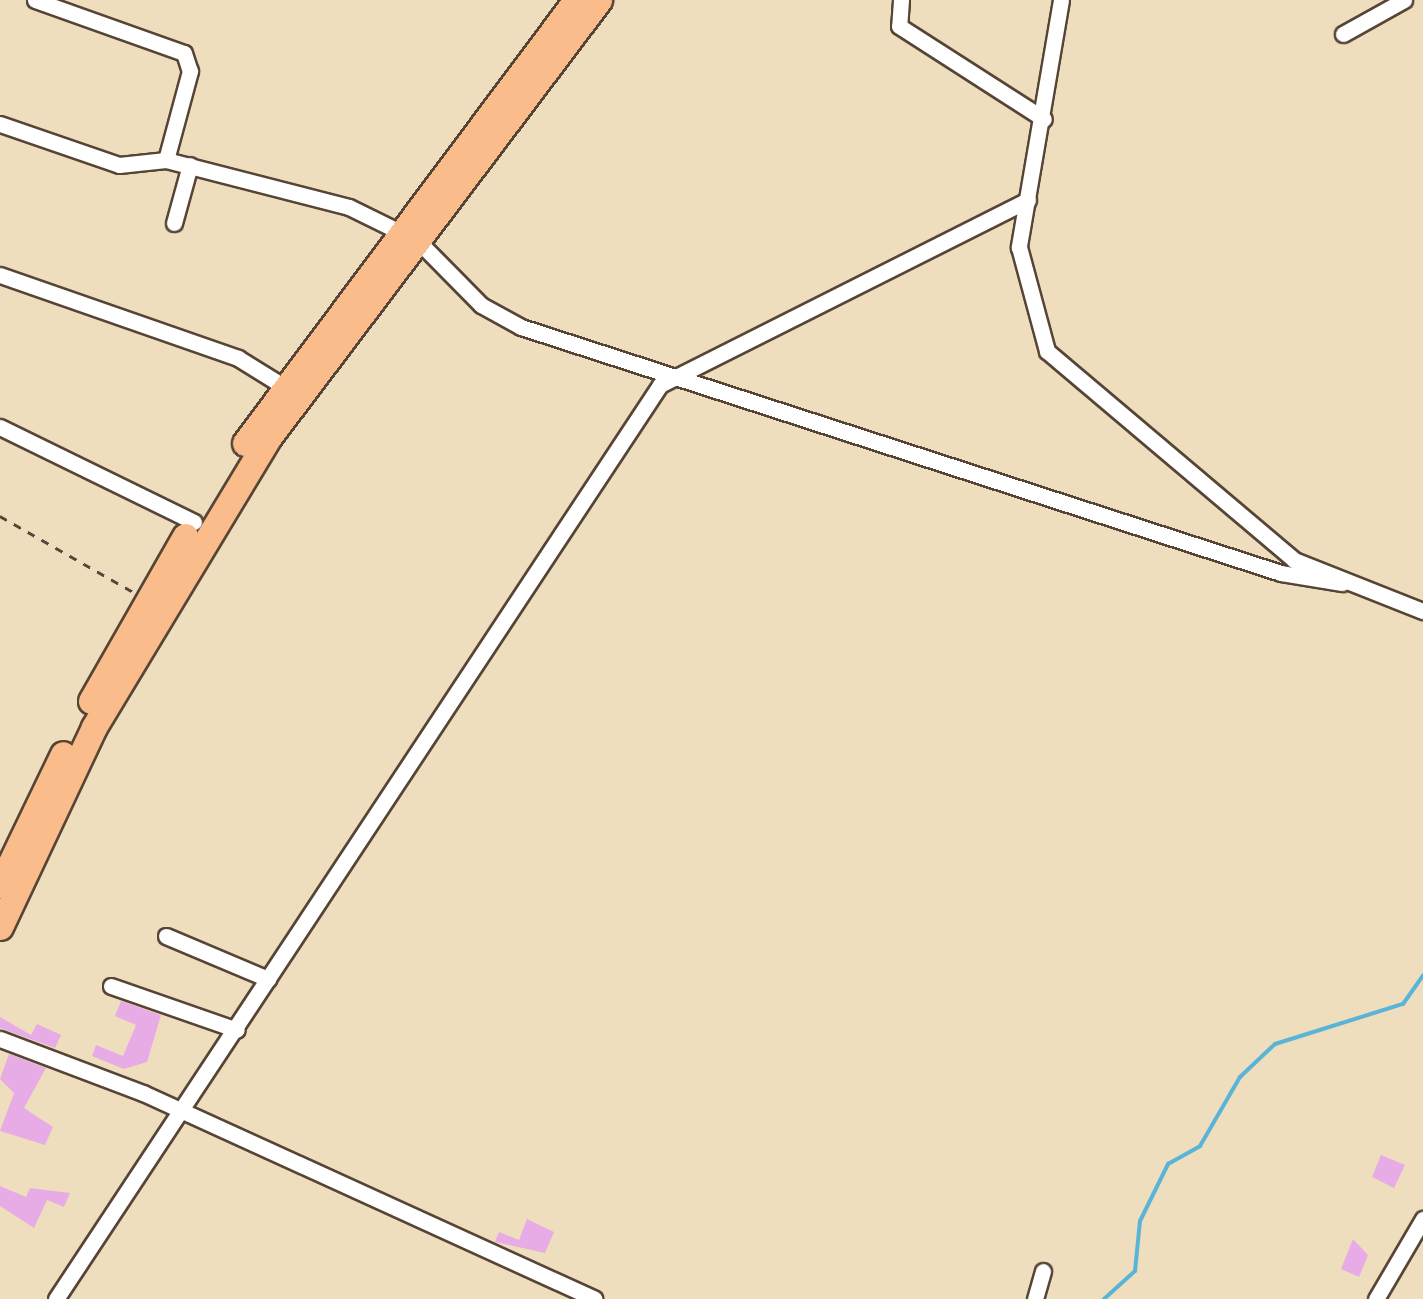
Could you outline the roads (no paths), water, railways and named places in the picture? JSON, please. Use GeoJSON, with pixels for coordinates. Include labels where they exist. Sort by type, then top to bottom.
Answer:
{"type":"FeatureCollection","features":[{"type":"Feature","properties":{"kind":"highway"},"geometry":{"type":"LineString","coordinates":[[0,927],[94,727],[185,568],[404,240],[576,0]]}},
{"type":"Feature","properties":{"kind":"highway"},"geometry":{"type":"LineString","coordinates":[[0,884],[146,600],[283,386],[600,0]]}},
{"type":"Feature","properties":{"kind":"street"},"geometry":{"type":"LineString","coordinates":[[35,0],[56,4],[184,53],[190,71],[166,160]]}},
{"type":"Feature","properties":{"kind":"street"},"geometry":{"type":"LineString","coordinates":[[1061,0],[1028,200],[1022,282],[1053,360],[1278,549],[1342,583],[1423,611]]}},
{"type":"Feature","properties":{"kind":"street"},"geometry":{"type":"LineString","coordinates":[[1343,34],[1404,0]]}},
{"type":"Feature","properties":{"kind":"street"},"geometry":{"type":"LineString","coordinates":[[898,1],[900,26],[1044,119]]}},
{"type":"Feature","properties":{"kind":"street"},"geometry":{"type":"LineString","coordinates":[[0,124],[118,166],[166,160],[349,207],[404,240],[492,313],[674,377],[1281,573],[1342,583]]}},
{"type":"Feature","properties":{"kind":"street"},"geometry":{"type":"LineString","coordinates":[[174,223],[190,165]]}},
{"type":"Feature","properties":{"kind":"street"},"geometry":{"type":"LineString","coordinates":[[56,1299],[237,1030],[630,424],[674,377],[1028,200]]}},
{"type":"Feature","properties":{"kind":"street"},"geometry":{"type":"LineString","coordinates":[[0,275],[238,358],[283,386]]}},
{"type":"Feature","properties":{"kind":"street"},"geometry":{"type":"LineString","coordinates":[[0,428],[194,522]]}},
{"type":"Feature","properties":{"kind":"street"},"geometry":{"type":"LineString","coordinates":[[166,936],[268,979]]}},
{"type":"Feature","properties":{"kind":"street"},"geometry":{"type":"LineString","coordinates":[[112,986],[237,1030]]}},
{"type":"Feature","properties":{"kind":"street"},"geometry":{"type":"LineString","coordinates":[[0,1039],[181,1111],[594,1299]]}},
{"type":"Feature","properties":{"kind":"street"},"geometry":{"type":"LineString","coordinates":[[1376,1299],[1423,1219]]}},
{"type":"Feature","properties":{"kind":"street"},"geometry":{"type":"LineString","coordinates":[[1035,1299],[1043,1271]]}},
{"type":"Feature","properties":{"kind":"waterway"},"geometry":{"type":"LineString","coordinates":[[1104,1299],[1135,1271],[1140,1221],[1168,1164],[1200,1146],[1240,1077],[1275,1044],[1403,1004],[1423,975]]}}]}
